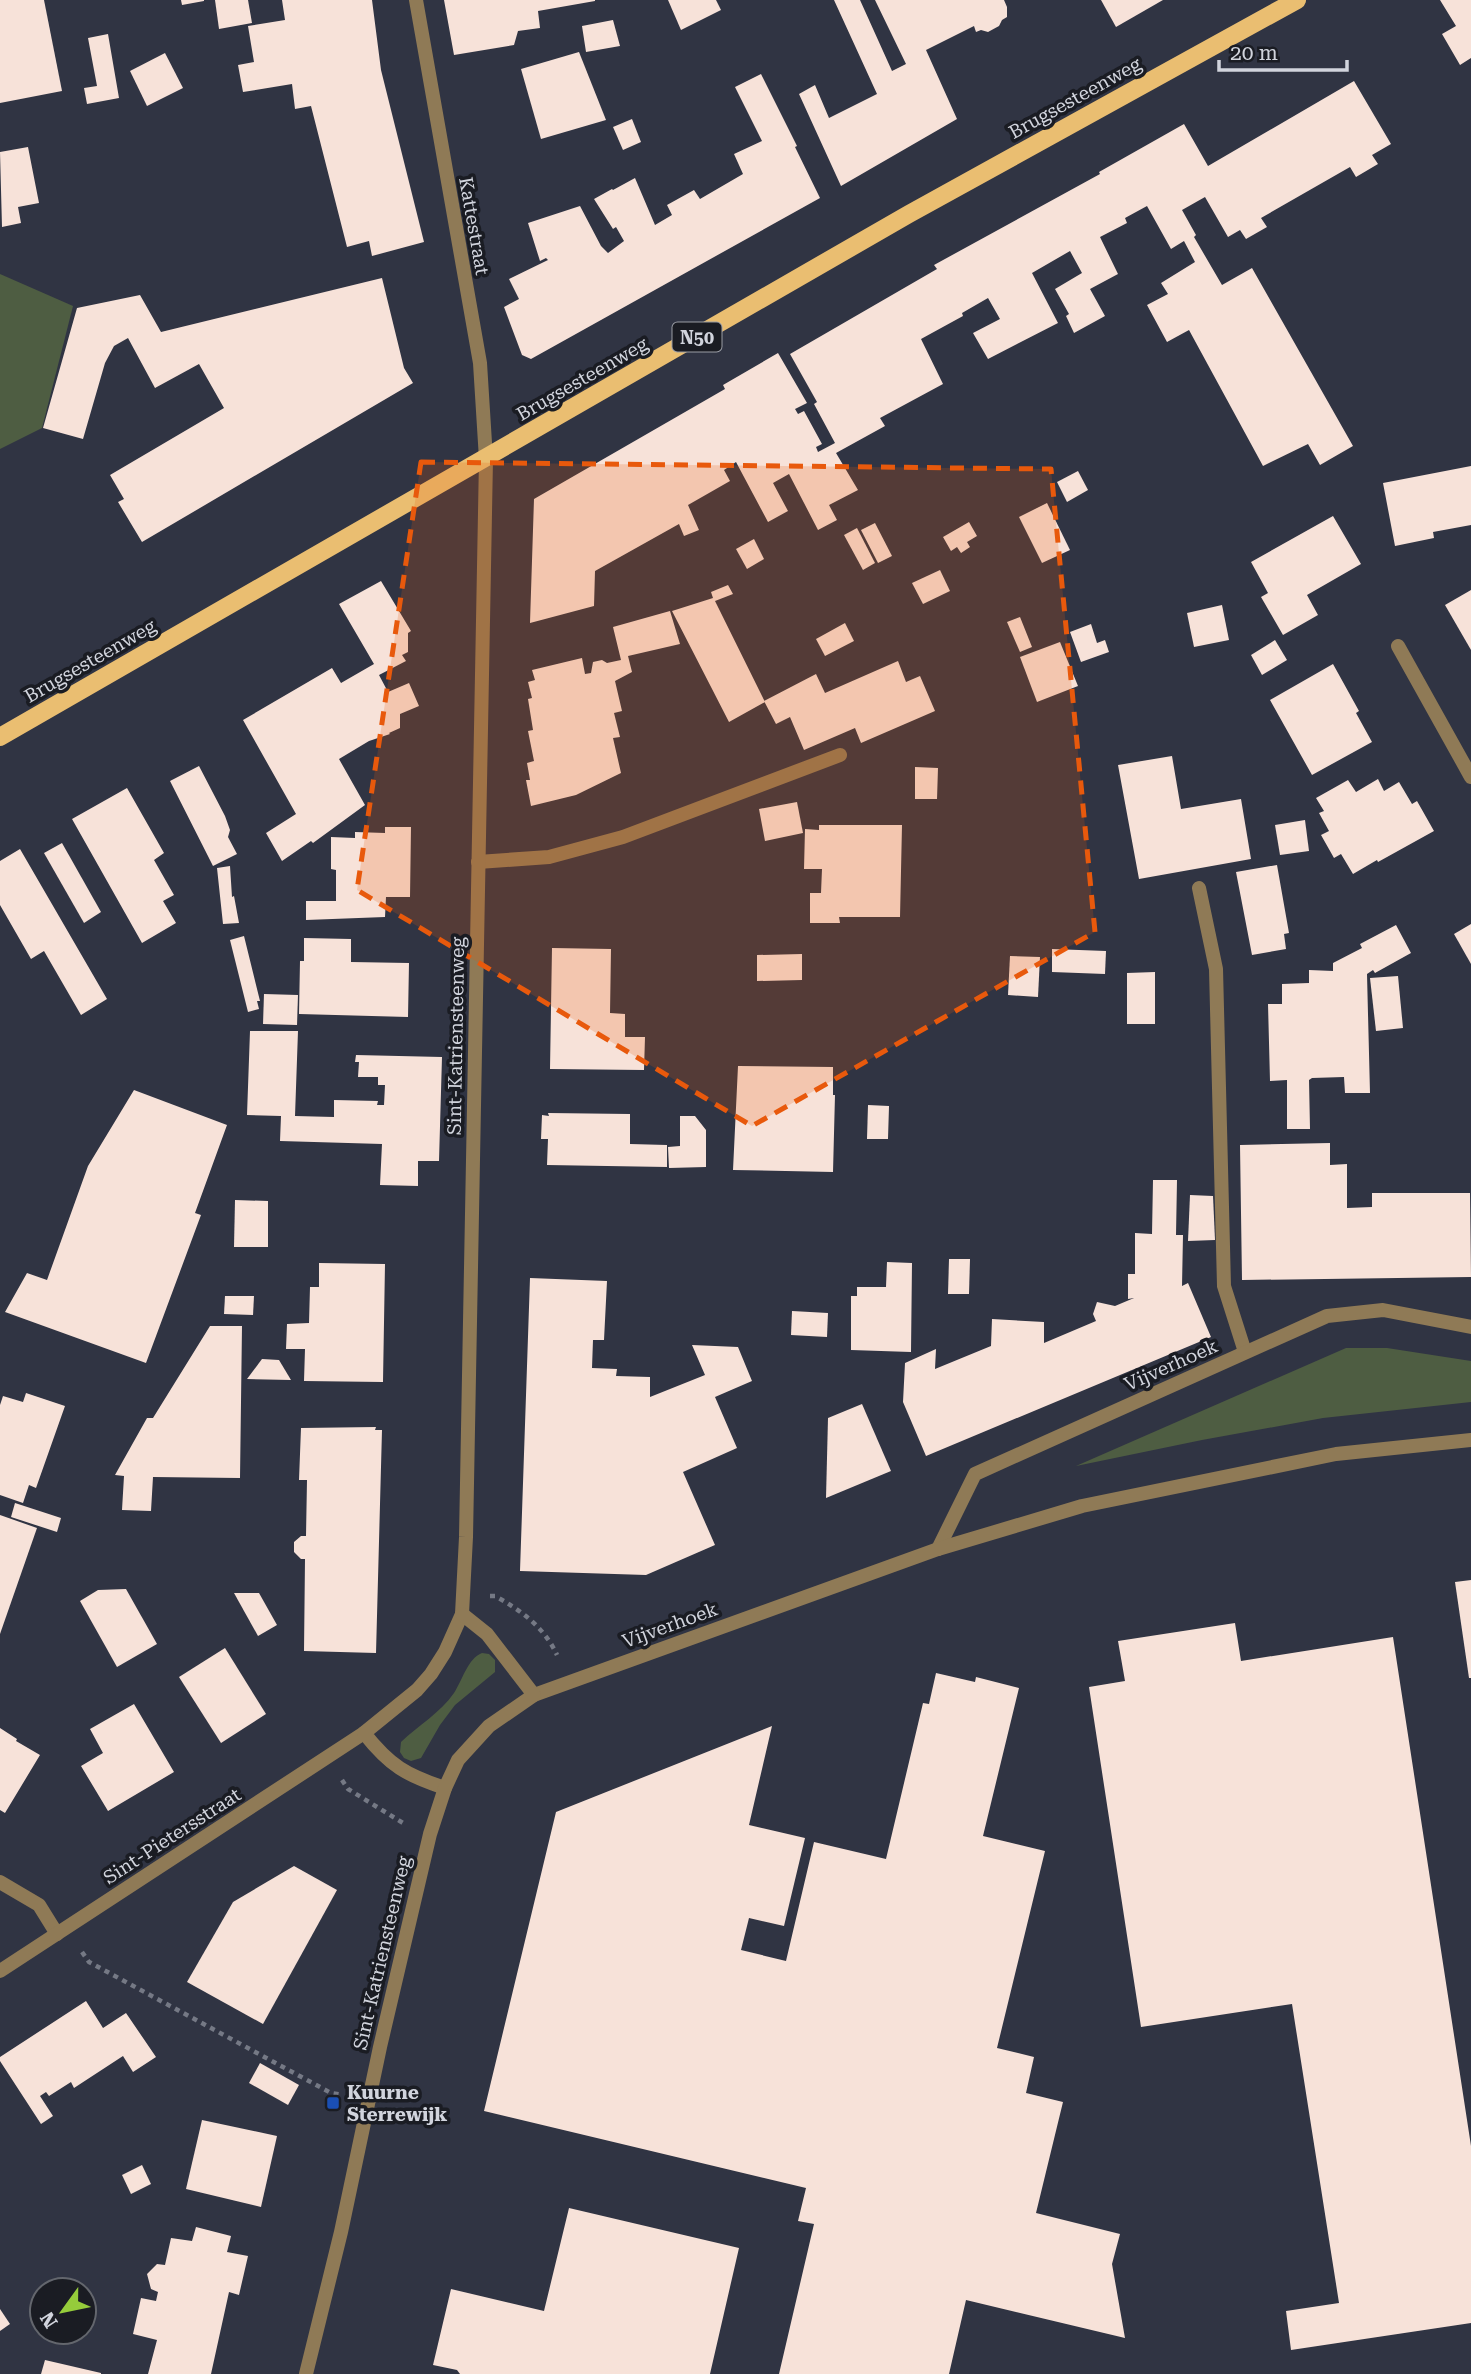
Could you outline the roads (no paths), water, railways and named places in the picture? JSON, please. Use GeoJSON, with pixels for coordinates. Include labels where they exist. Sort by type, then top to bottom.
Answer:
{"type":"FeatureCollection","features":[{"type":"Feature","properties":{"kind":"main road","name":"Brugsesteenweg"},"geometry":{"type":"LineString","coordinates":[[0,737],[908,214],[1297,0]]}},
{"type":"Feature","properties":{"kind":"street","name":"Kattestraat"},"geometry":{"type":"LineString","coordinates":[[416,0],[480,363],[486,459]]}},
{"type":"Feature","properties":{"kind":"street","name":"Sint-Katriensteenweg"},"geometry":{"type":"LineString","coordinates":[[365,1733],[392,1713],[431,1674],[462,1614],[486,459]]}},
{"type":"Feature","properties":{"kind":"street"},"geometry":{"type":"LineString","coordinates":[[1398,646],[1471,776]]}},
{"type":"Feature","properties":{"kind":"street"},"geometry":{"type":"LineString","coordinates":[[478,862],[549,857],[623,837],[840,755]]}},
{"type":"Feature","properties":{"kind":"street"},"geometry":{"type":"LineString","coordinates":[[1199,888],[1216,969],[1223,1286],[1245,1352]]}},
{"type":"Feature","properties":{"kind":"street","name":"Vijverhoek"},"geometry":{"type":"LineString","coordinates":[[938,1549],[975,1474],[1327,1316],[1382,1310],[1471,1326]]}},
{"type":"Feature","properties":{"kind":"street","name":"Vijverhoek"},"geometry":{"type":"LineString","coordinates":[[534,1695],[938,1549],[1082,1506],[1336,1454],[1471,1440]]}},
{"type":"Feature","properties":{"kind":"street"},"geometry":{"type":"LineString","coordinates":[[462,1614],[487,1634],[534,1695]]}},
{"type":"Feature","properties":{"kind":"street","name":"Sint-Katriensteenweg"},"geometry":{"type":"LineString","coordinates":[[306,2374],[341,2232],[430,1834],[445,1788],[458,1760],[489,1726],[534,1695]]}},
{"type":"Feature","properties":{"kind":"street"},"geometry":{"type":"LineString","coordinates":[[365,1733],[383,1756],[412,1777],[445,1788]]}},
{"type":"Feature","properties":{"kind":"street","name":"Sint-Pietersstraat"},"geometry":{"type":"LineString","coordinates":[[0,1970],[365,1733]]}},
{"type":"Feature","properties":{"kind":"street"},"geometry":{"type":"LineString","coordinates":[[0,1882],[40,1905],[61,1932]]}},
{"type":"Feature","properties":{"kind":"place","name":"Kuurne Sterrewijk"},"geometry":{"type":"Point","coordinates":[333,2103]}}]}
